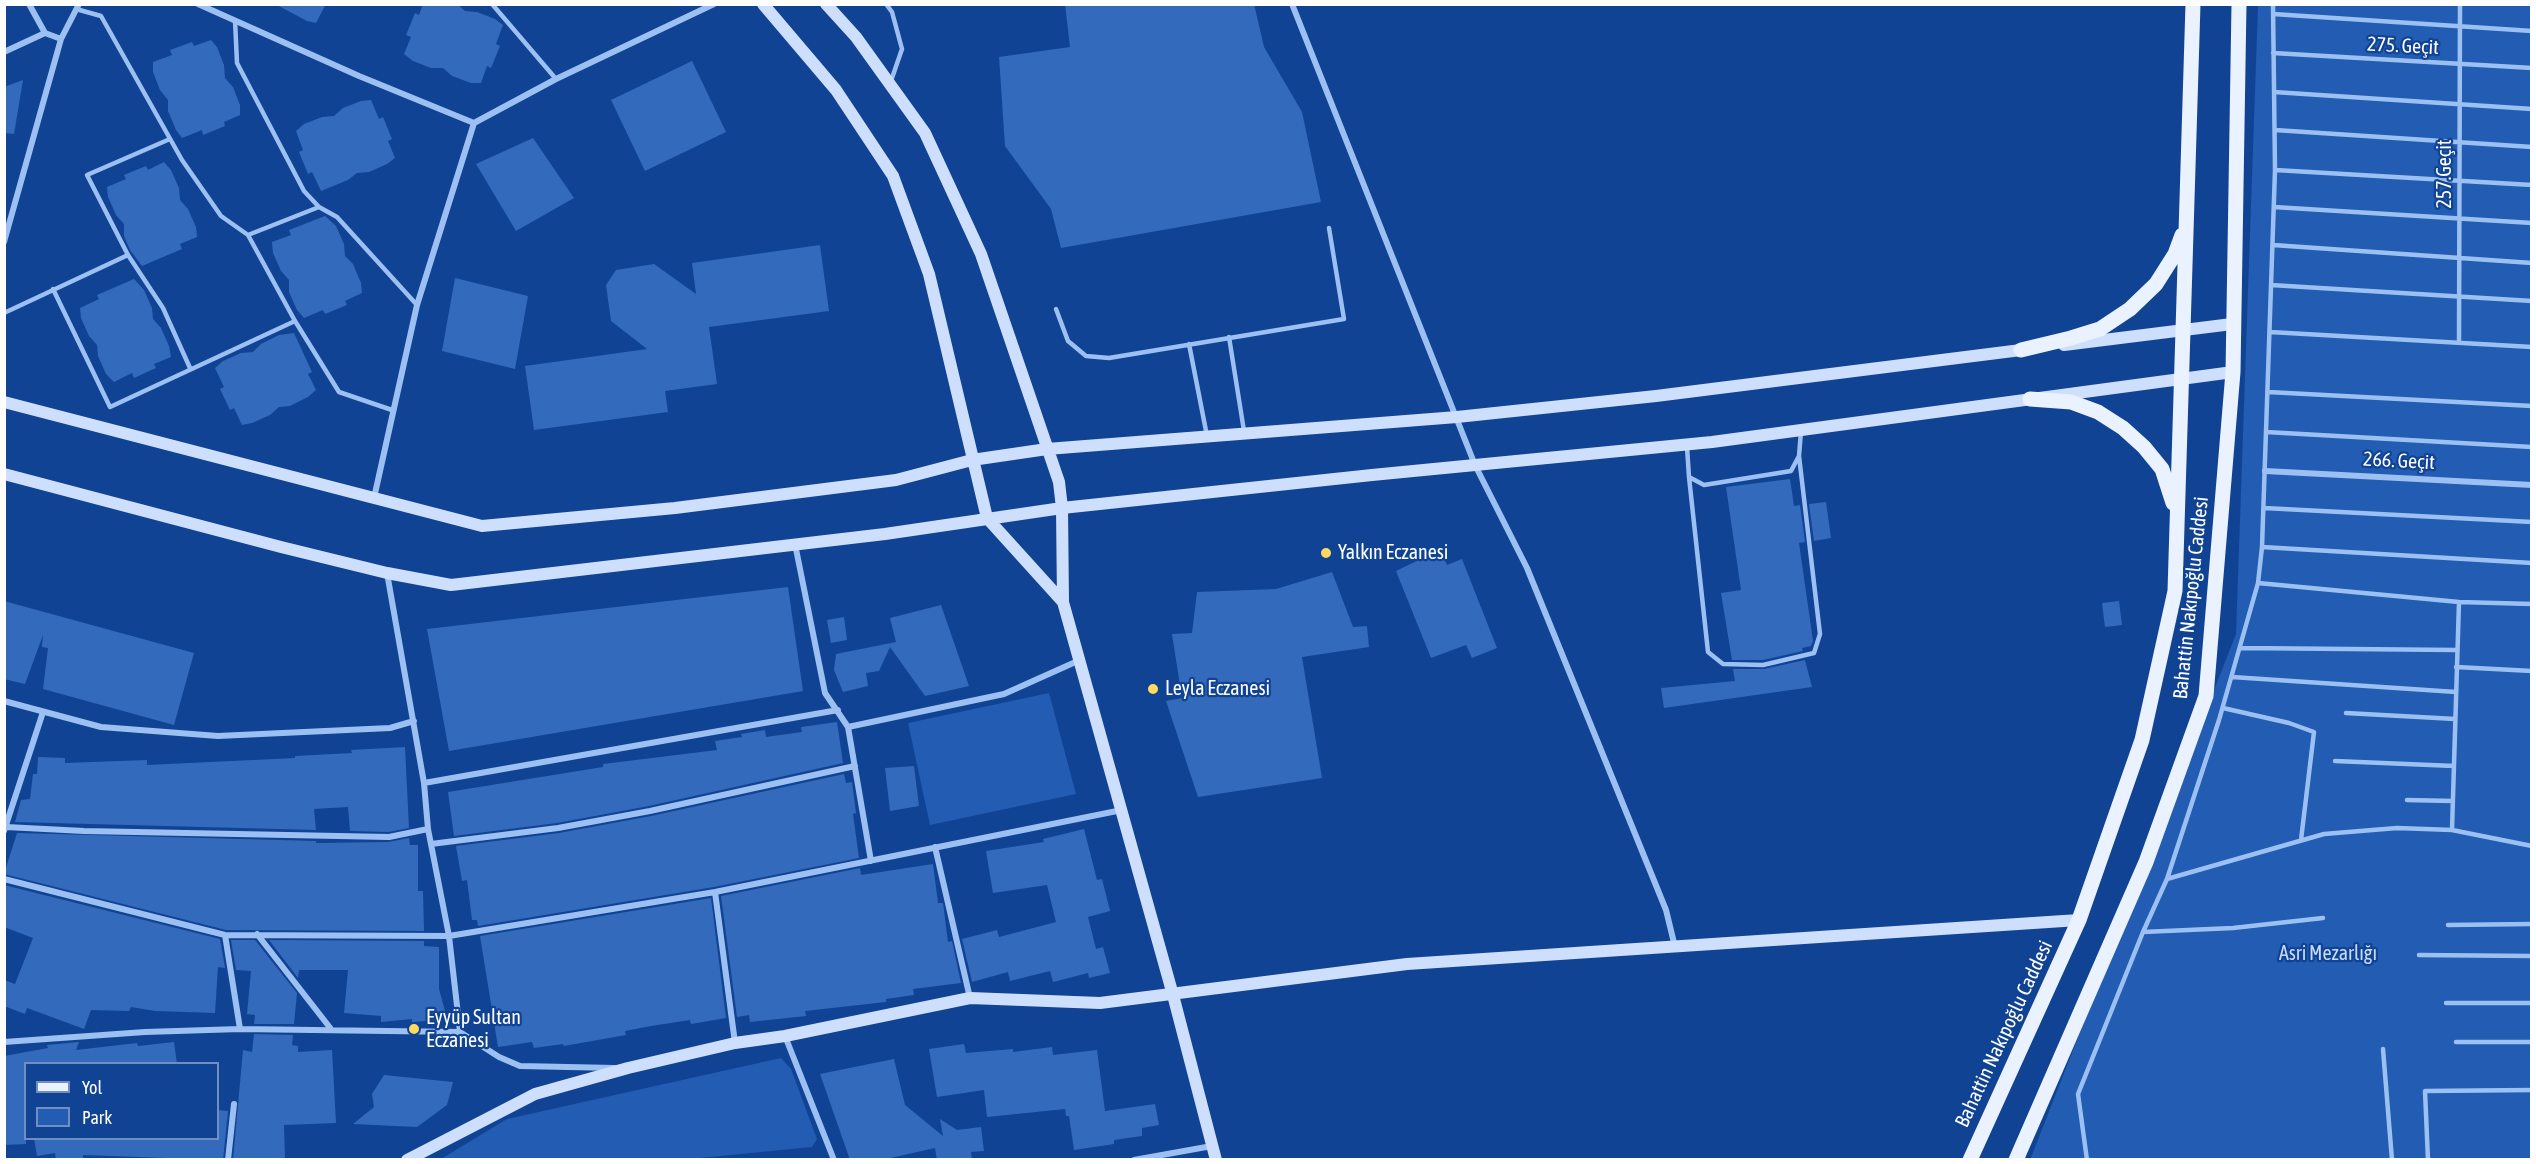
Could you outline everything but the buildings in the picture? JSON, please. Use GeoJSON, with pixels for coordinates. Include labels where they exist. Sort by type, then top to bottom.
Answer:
{"type":"FeatureCollection","features":[{"type":"Feature","properties":{"kind":"main road"},"geometry":{"type":"LineString","coordinates":[[763,4],[836,90],[893,176],[929,274],[987,518],[1063,602]]}},
{"type":"Feature","properties":{"kind":"main road"},"geometry":{"type":"LineString","coordinates":[[826,4],[856,37],[926,133],[981,254],[1059,482],[1062,508],[1063,602],[1173,995],[1216,1160]]}},
{"type":"Feature","properties":{"kind":"main road","name":"Bahattin Nakıpoğlu Caddesi"},"geometry":{"type":"LineString","coordinates":[[1970,1160],[2079,920],[2142,740],[2175,591],[2193,4]]}},
{"type":"Feature","properties":{"kind":"main road","name":"Bahattin Nakıpoğlu Caddesi"},"geometry":{"type":"LineString","coordinates":[[2016,1160],[2146,862],[2206,696],[2233,372],[2239,4]]}},
{"type":"Feature","properties":{"kind":"main road"},"geometry":{"type":"LineString","coordinates":[[2021,350],[2100,329],[2130,309],[2156,284],[2175,254],[2187,221]]}},
{"type":"Feature","properties":{"kind":"main road"},"geometry":{"type":"LineString","coordinates":[[4,402],[482,526],[675,508],[896,480],[972,460],[1047,449],[1457,417],[1656,396],[2184,332],[2232,324]]}},
{"type":"Feature","properties":{"kind":"main road"},"geometry":{"type":"LineString","coordinates":[[4,474],[387,573],[451,585],[795,544],[1062,508],[1687,444],[2233,372]]}},
{"type":"Feature","properties":{"kind":"main road"},"geometry":{"type":"LineString","coordinates":[[2030,399],[2071,402],[2098,412],[2124,428],[2144,447],[2162,470],[2173,498],[2177,527]]}},
{"type":"Feature","properties":{"kind":"main road"},"geometry":{"type":"LineString","coordinates":[[407,1160],[535,1094],[628,1068],[735,1043],[785,1036],[970,998],[1100,1003],[1407,964],[2079,920]]}},
{"type":"Feature","properties":{"kind":"street"},"geometry":{"type":"LineString","coordinates":[[29,4],[45,33],[61,39]]}},
{"type":"Feature","properties":{"kind":"street"},"geometry":{"type":"LineString","coordinates":[[198,4],[359,76],[474,123]]}},
{"type":"Feature","properties":{"kind":"street"},"geometry":{"type":"LineString","coordinates":[[1292,4],[1475,465],[1527,568],[1666,910],[1674,947]]}},
{"type":"Feature","properties":{"kind":"street"},"geometry":{"type":"LineString","coordinates":[[374,498],[417,305],[474,123],[556,79],[708,6]]}},
{"type":"Feature","properties":{"kind":"street"},"geometry":{"type":"LineString","coordinates":[[4,242],[61,39],[77,7]]}},
{"type":"Feature","properties":{"kind":"street"},"geometry":{"type":"LineString","coordinates":[[4,52],[45,33]]}},
{"type":"Feature","properties":{"kind":"street","name":"266. Geçit"},"geometry":{"type":"LineString","coordinates":[[2265,471],[2532,485]]}},
{"type":"Feature","properties":{"kind":"street"},"geometry":{"type":"LineString","coordinates":[[795,544],[825,693],[849,727],[871,861]]}},
{"type":"Feature","properties":{"kind":"street"},"geometry":{"type":"LineString","coordinates":[[387,573],[424,783],[428,829],[448,936],[460,1032]]}},
{"type":"Feature","properties":{"kind":"street"},"geometry":{"type":"LineString","coordinates":[[849,727],[1004,694],[1080,660]]}},
{"type":"Feature","properties":{"kind":"street"},"geometry":{"type":"LineString","coordinates":[[4,701],[101,727],[219,736],[390,728],[414,721]]}},
{"type":"Feature","properties":{"kind":"street"},"geometry":{"type":"LineString","coordinates":[[424,783],[838,710]]}},
{"type":"Feature","properties":{"kind":"street"},"geometry":{"type":"LineString","coordinates":[[43,711],[5,829],[388,837],[428,829]]}},
{"type":"Feature","properties":{"kind":"street"},"geometry":{"type":"LineString","coordinates":[[431,844],[558,828],[855,766]]}},
{"type":"Feature","properties":{"kind":"street"},"geometry":{"type":"LineString","coordinates":[[4,879],[225,935],[448,936],[715,892],[1122,810]]}},
{"type":"Feature","properties":{"kind":"street"},"geometry":{"type":"LineString","coordinates":[[936,847],[970,998]]}},
{"type":"Feature","properties":{"kind":"street"},"geometry":{"type":"LineString","coordinates":[[715,892],[735,1043]]}},
{"type":"Feature","properties":{"kind":"street"},"geometry":{"type":"LineString","coordinates":[[256,934],[331,1029]]}},
{"type":"Feature","properties":{"kind":"street"},"geometry":{"type":"LineString","coordinates":[[225,935],[240,1029]]}},
{"type":"Feature","properties":{"kind":"street"},"geometry":{"type":"LineString","coordinates":[[4,1042],[145,1032],[240,1029],[460,1032],[500,1057],[520,1066],[628,1068]]}},
{"type":"Feature","properties":{"kind":"street"},"geometry":{"type":"LineString","coordinates":[[785,1036],[834,1160]]}},
{"type":"Feature","properties":{"kind":"street"},"geometry":{"type":"LineString","coordinates":[[228,1160],[234,1104]]}},
{"type":"Feature","properties":{"kind":"street"},"geometry":{"type":"LineString","coordinates":[[1134,1160],[1212,1146]]}},
{"type":"Feature","properties":{"kind":"lane"},"geometry":{"type":"LineString","coordinates":[[492,4],[556,79]]}},
{"type":"Feature","properties":{"kind":"lane"},"geometry":{"type":"LineString","coordinates":[[886,4],[892,12],[902,49],[890,84]]}},
{"type":"Feature","properties":{"kind":"lane"},"geometry":{"type":"LineString","coordinates":[[2087,1160],[2078,1094],[2143,932],[2167,879],[2223,708],[2258,583],[2264,508],[2275,170],[2273,4]]}},
{"type":"Feature","properties":{"kind":"lane","name":"257.Geçit"},"geometry":{"type":"LineString","coordinates":[[2459,343],[2460,4]]}},
{"type":"Feature","properties":{"kind":"lane"},"geometry":{"type":"LineString","coordinates":[[77,7],[101,16],[182,160],[221,216],[248,235],[295,321],[339,392],[392,410]]}},
{"type":"Feature","properties":{"kind":"lane"},"geometry":{"type":"LineString","coordinates":[[2273,15],[2532,32]]}},
{"type":"Feature","properties":{"kind":"lane"},"geometry":{"type":"LineString","coordinates":[[235,20],[237,63],[304,191],[319,207],[337,217],[417,305]]}},
{"type":"Feature","properties":{"kind":"lane","name":"275. Geçit"},"geometry":{"type":"LineString","coordinates":[[2273,53],[2532,68]]}},
{"type":"Feature","properties":{"kind":"lane"},"geometry":{"type":"LineString","coordinates":[[2274,92],[2532,109]]}},
{"type":"Feature","properties":{"kind":"lane"},"geometry":{"type":"LineString","coordinates":[[2275,130],[2532,147]]}},
{"type":"Feature","properties":{"kind":"lane"},"geometry":{"type":"LineString","coordinates":[[170,139],[87,175],[128,255],[163,308],[190,368]]}},
{"type":"Feature","properties":{"kind":"lane"},"geometry":{"type":"LineString","coordinates":[[2275,170],[2532,185]]}},
{"type":"Feature","properties":{"kind":"lane"},"geometry":{"type":"LineString","coordinates":[[248,235],[319,207]]}},
{"type":"Feature","properties":{"kind":"lane"},"geometry":{"type":"LineString","coordinates":[[2274,207],[2532,223]]}},
{"type":"Feature","properties":{"kind":"lane"},"geometry":{"type":"LineString","coordinates":[[1056,309],[1068,341],[1086,356],[1109,358],[1344,319],[1329,228]]}},
{"type":"Feature","properties":{"kind":"lane"},"geometry":{"type":"LineString","coordinates":[[2273,245],[2532,263]]}},
{"type":"Feature","properties":{"kind":"lane"},"geometry":{"type":"LineString","coordinates":[[4,313],[128,255]]}},
{"type":"Feature","properties":{"kind":"lane"},"geometry":{"type":"LineString","coordinates":[[2271,285],[2532,301]]}},
{"type":"Feature","properties":{"kind":"lane"},"geometry":{"type":"LineString","coordinates":[[53,289],[110,407],[295,321]]}},
{"type":"Feature","properties":{"kind":"lane"},"geometry":{"type":"LineString","coordinates":[[2270,332],[2532,347]]}},
{"type":"Feature","properties":{"kind":"lane"},"geometry":{"type":"LineString","coordinates":[[1229,337],[1244,434]]}},
{"type":"Feature","properties":{"kind":"lane"},"geometry":{"type":"LineString","coordinates":[[1189,344],[1207,437]]}},
{"type":"Feature","properties":{"kind":"lane"},"geometry":{"type":"LineString","coordinates":[[2268,392],[2532,406]]}},
{"type":"Feature","properties":{"kind":"lane"},"geometry":{"type":"LineString","coordinates":[[1687,444],[1708,652],[1723,664],[1763,665],[1814,653],[1820,634],[1799,456],[1801,430]]}},
{"type":"Feature","properties":{"kind":"lane"},"geometry":{"type":"LineString","coordinates":[[2266,432],[2532,447]]}},
{"type":"Feature","properties":{"kind":"lane"},"geometry":{"type":"LineString","coordinates":[[1689,477],[1704,485],[1791,471],[1799,456]]}},
{"type":"Feature","properties":{"kind":"lane"},"geometry":{"type":"LineString","coordinates":[[2264,508],[2532,522]]}},
{"type":"Feature","properties":{"kind":"lane"},"geometry":{"type":"LineString","coordinates":[[2262,547],[2532,562]]}},
{"type":"Feature","properties":{"kind":"lane"},"geometry":{"type":"LineString","coordinates":[[2258,583],[2459,602],[2532,604]]}},
{"type":"Feature","properties":{"kind":"lane"},"geometry":{"type":"LineString","coordinates":[[2452,830],[2459,602]]}},
{"type":"Feature","properties":{"kind":"lane"},"geometry":{"type":"LineString","coordinates":[[2240,648],[2456,650]]}},
{"type":"Feature","properties":{"kind":"lane"},"geometry":{"type":"LineString","coordinates":[[2456,667],[2532,671]]}},
{"type":"Feature","properties":{"kind":"lane"},"geometry":{"type":"LineString","coordinates":[[2232,677],[2456,692]]}},
{"type":"Feature","properties":{"kind":"lane"},"geometry":{"type":"LineString","coordinates":[[2223,708],[2289,723],[2314,732],[2301,840]]}},
{"type":"Feature","properties":{"kind":"lane"},"geometry":{"type":"LineString","coordinates":[[2346,713],[2455,719]]}},
{"type":"Feature","properties":{"kind":"lane"},"geometry":{"type":"LineString","coordinates":[[2335,761],[2454,766]]}},
{"type":"Feature","properties":{"kind":"lane"},"geometry":{"type":"LineString","coordinates":[[2407,800],[2453,801]]}},
{"type":"Feature","properties":{"kind":"lane"},"geometry":{"type":"LineString","coordinates":[[2167,879],[2324,834],[2397,828],[2452,830],[2532,846]]}},
{"type":"Feature","properties":{"kind":"lane"},"geometry":{"type":"LineString","coordinates":[[2143,932],[2233,928],[2323,918]]}},
{"type":"Feature","properties":{"kind":"lane"},"geometry":{"type":"LineString","coordinates":[[2448,925],[2532,924]]}},
{"type":"Feature","properties":{"kind":"lane"},"geometry":{"type":"LineString","coordinates":[[2419,955],[2532,956]]}},
{"type":"Feature","properties":{"kind":"lane"},"geometry":{"type":"LineString","coordinates":[[2446,1003],[2532,1003]]}},
{"type":"Feature","properties":{"kind":"lane"},"geometry":{"type":"LineString","coordinates":[[2456,1042],[2532,1042]]}},
{"type":"Feature","properties":{"kind":"lane"},"geometry":{"type":"LineString","coordinates":[[2383,1049],[2392,1160]]}},
{"type":"Feature","properties":{"kind":"lane"},"geometry":{"type":"LineString","coordinates":[[2428,1160],[2425,1091],[2532,1090]]}},
{"type":"Feature","properties":{"kind":"green space","name":"Asri Mezarlığı"},"geometry":{"type":"Polygon","coordinates":[[[2258,5],[2531,5],[2531,1159],[2030,1160],[2236,634],[2258,5]]]}},
{"type":"Feature","properties":{"kind":"green space"},"geometry":{"type":"Polygon","coordinates":[[[1049,693],[1076,794],[930,825],[908,723],[1049,693]]]}},
{"type":"Feature","properties":{"kind":"green space"},"geometry":{"type":"Polygon","coordinates":[[[781,1058],[791,1069],[817,1139],[812,1147],[680,1160],[441,1159],[507,1119],[781,1058]]]}},
{"type":"Feature","properties":{"kind":"place","name":"Yalkın Eczanesi"},"geometry":{"type":"Point","coordinates":[1326,553]}},
{"type":"Feature","properties":{"kind":"place","name":"Leyla Eczanesi"},"geometry":{"type":"Point","coordinates":[1153,689]}},
{"type":"Feature","properties":{"kind":"place","name":"Eyyüp Sultan Eczanesi"},"geometry":{"type":"Point","coordinates":[414,1029]}}]}
